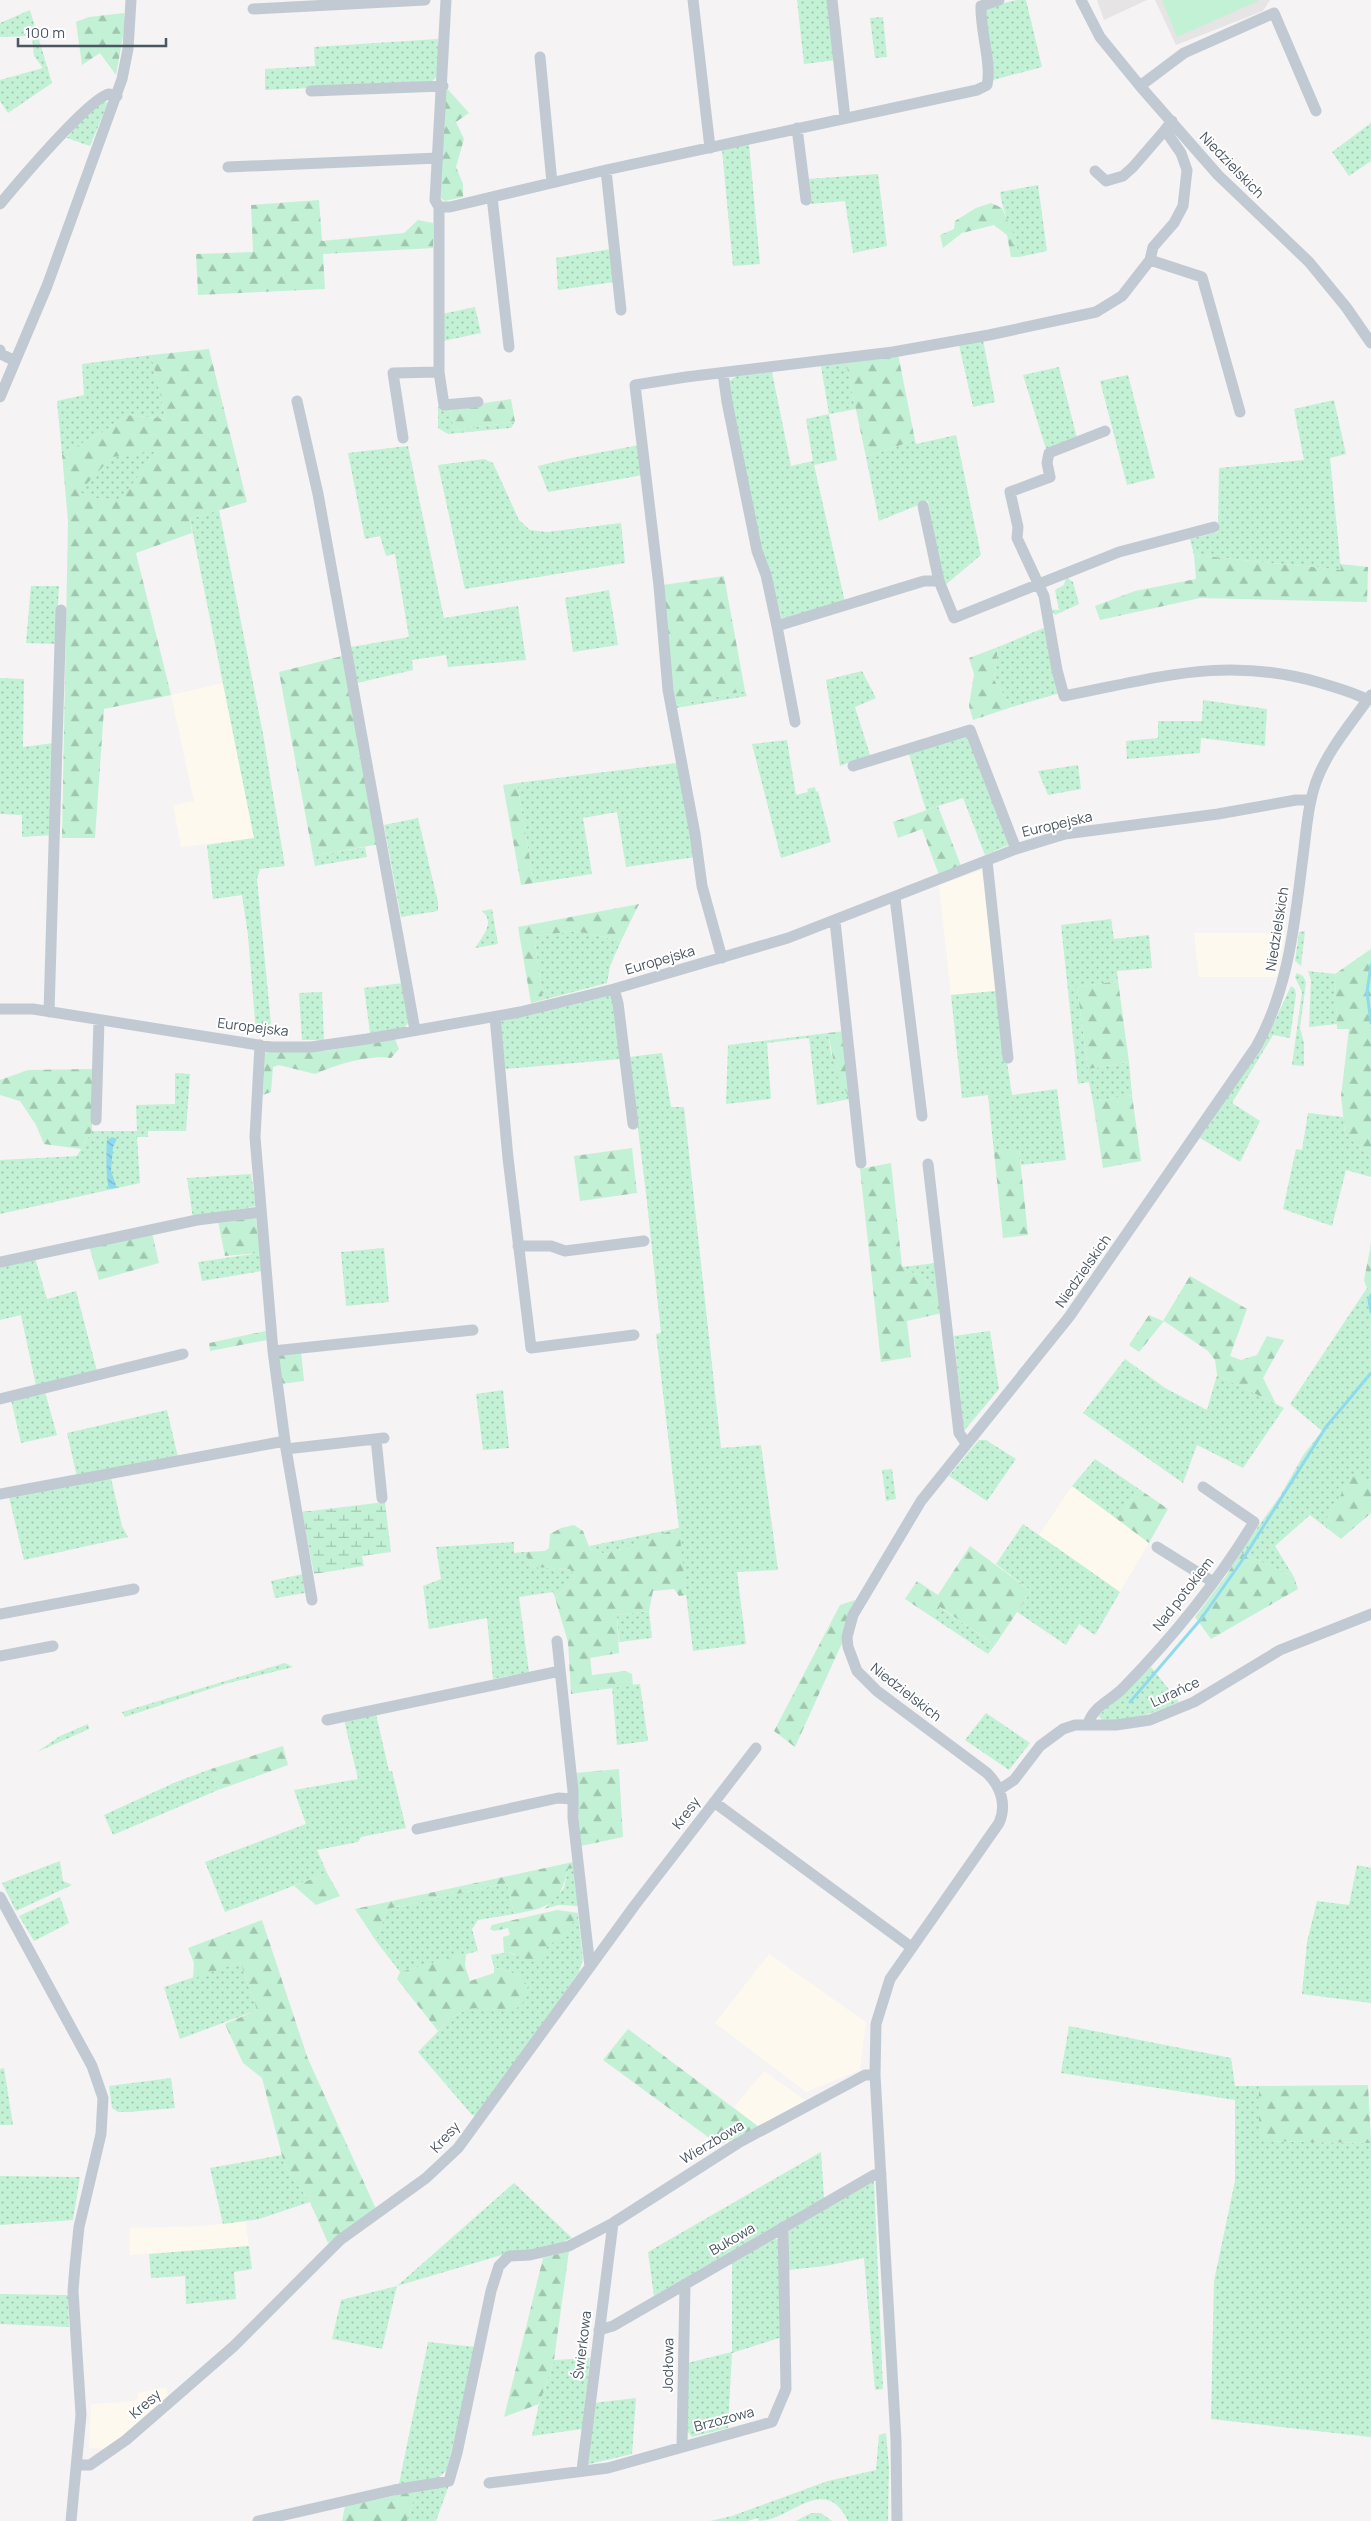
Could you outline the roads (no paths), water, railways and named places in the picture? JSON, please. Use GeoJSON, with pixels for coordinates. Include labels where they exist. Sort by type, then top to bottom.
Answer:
{"type":"FeatureCollection","features":[{"type":"Feature","properties":{"kind":"street"},"geometry":{"type":"LineString","coordinates":[[0,397],[47,286],[117,96],[126,61],[131,0]]}},
{"type":"Feature","properties":{"kind":"street"},"geometry":{"type":"LineString","coordinates":[[253,9],[426,0]]}},
{"type":"Feature","properties":{"kind":"street"},"geometry":{"type":"LineString","coordinates":[[446,0],[443,86],[435,200],[438,207],[439,372],[444,405],[478,402]]}},
{"type":"Feature","properties":{"kind":"street"},"geometry":{"type":"LineString","coordinates":[[693,0],[710,148]]}},
{"type":"Feature","properties":{"kind":"street"},"geometry":{"type":"LineString","coordinates":[[832,0],[845,118]]}},
{"type":"Feature","properties":{"kind":"street"},"geometry":{"type":"LineString","coordinates":[[438,207],[450,207],[606,170],[977,90],[987,86],[988,79],[983,43],[981,6],[999,0]]}},
{"type":"Feature","properties":{"kind":"street","name":"Niedzielskich"},"geometry":{"type":"LineString","coordinates":[[1081,0],[1100,36],[1140,86],[1168,126],[1309,262],[1346,307],[1371,343]]}},
{"type":"Feature","properties":{"kind":"street"},"geometry":{"type":"LineString","coordinates":[[1140,86],[1184,52],[1274,13],[1316,111]]}},
{"type":"Feature","properties":{"kind":"street"},"geometry":{"type":"LineString","coordinates":[[540,56],[552,183]]}},
{"type":"Feature","properties":{"kind":"street"},"geometry":{"type":"LineString","coordinates":[[311,91],[443,86]]}},
{"type":"Feature","properties":{"kind":"street"},"geometry":{"type":"LineString","coordinates":[[0,204],[80,115],[108,94],[117,96]]}},
{"type":"Feature","properties":{"kind":"street"},"geometry":{"type":"LineString","coordinates":[[722,958],[702,886],[696,834],[668,690],[659,586],[635,385],[686,376],[893,352],[989,335],[1096,312],[1122,296],[1150,260],[1153,247],[1174,223],[1183,206],[1187,170],[1168,126],[1134,167],[1123,176],[1106,181],[1095,171]]}},
{"type":"Feature","properties":{"kind":"street"},"geometry":{"type":"LineString","coordinates":[[797,128],[806,200]]}},
{"type":"Feature","properties":{"kind":"street"},"geometry":{"type":"LineString","coordinates":[[228,167],[438,158]]}},
{"type":"Feature","properties":{"kind":"street"},"geometry":{"type":"LineString","coordinates":[[606,170],[621,310]]}},
{"type":"Feature","properties":{"kind":"street"},"geometry":{"type":"LineString","coordinates":[[492,197],[509,347]]}},
{"type":"Feature","properties":{"kind":"street"},"geometry":{"type":"LineString","coordinates":[[1150,260],[1202,277],[1240,412]]}},
{"type":"Feature","properties":{"kind":"street"},"geometry":{"type":"LineString","coordinates":[[0,350],[1,354],[15,361]]}},
{"type":"Feature","properties":{"kind":"street"},"geometry":{"type":"LineString","coordinates":[[403,438],[393,373],[439,372]]}},
{"type":"Feature","properties":{"kind":"street"},"geometry":{"type":"LineString","coordinates":[[723,373],[727,402],[757,551],[766,575],[795,722]]}},
{"type":"Feature","properties":{"kind":"street"},"geometry":{"type":"LineString","coordinates":[[297,401],[318,494],[415,1030]]}},
{"type":"Feature","properties":{"kind":"street"},"geometry":{"type":"LineString","coordinates":[[1105,431],[1049,453],[1047,463],[1050,478],[1010,492],[1018,527],[1017,538],[1044,596],[1057,670],[1064,696],[1150,677],[1200,670],[1232,669],[1268,671],[1309,680],[1369,697]]}},
{"type":"Feature","properties":{"kind":"street"},"geometry":{"type":"LineString","coordinates":[[923,506],[939,580],[948,607],[954,618],[1120,552],[1214,527]]}},
{"type":"Feature","properties":{"kind":"street"},"geometry":{"type":"LineString","coordinates":[[777,626],[924,582],[939,580]]}},
{"type":"Feature","properties":{"kind":"street"},"geometry":{"type":"LineString","coordinates":[[49,1012],[61,610]]}},
{"type":"Feature","properties":{"kind":"street","name":"Niedzielskich"},"geometry":{"type":"LineString","coordinates":[[999,1790],[987,1773],[864,1680],[857,1671],[848,1647],[849,1626],[866,1591],[917,1506],[966,1442],[1069,1317],[1239,1073],[1269,1024],[1288,965],[1311,800],[1325,762],[1369,697]]}},
{"type":"Feature","properties":{"kind":"street"},"geometry":{"type":"LineString","coordinates":[[853,766],[970,730],[1016,849]]}},
{"type":"Feature","properties":{"kind":"street","name":"Europejska"},"geometry":{"type":"LineString","coordinates":[[0,1009],[18,1008],[49,1012],[260,1045],[311,1047],[495,1016],[614,989],[722,958],[835,921],[1016,849],[1065,834],[1218,814],[1296,800],[1311,800]]}},
{"type":"Feature","properties":{"kind":"street"},"geometry":{"type":"LineString","coordinates":[[987,861],[1008,1058]]}},
{"type":"Feature","properties":{"kind":"street"},"geometry":{"type":"LineString","coordinates":[[895,898],[922,1116]]}},
{"type":"Feature","properties":{"kind":"street"},"geometry":{"type":"LineString","coordinates":[[835,921],[861,1163]]}},
{"type":"Feature","properties":{"kind":"street"},"geometry":{"type":"LineString","coordinates":[[614,989],[618,1003],[633,1124]]}},
{"type":"Feature","properties":{"kind":"street"},"geometry":{"type":"LineString","coordinates":[[495,1016],[518,1246],[531,1348],[634,1335]]}},
{"type":"Feature","properties":{"kind":"street"},"geometry":{"type":"LineString","coordinates":[[96,1120],[99,1020]]}},
{"type":"Feature","properties":{"kind":"street"},"geometry":{"type":"LineString","coordinates":[[260,1045],[255,1137],[273,1351],[285,1445],[312,1600]]}},
{"type":"Feature","properties":{"kind":"street"},"geometry":{"type":"LineString","coordinates":[[928,1164],[959,1433],[966,1442]]}},
{"type":"Feature","properties":{"kind":"street"},"geometry":{"type":"LineString","coordinates":[[0,1262],[197,1220],[261,1212]]}},
{"type":"Feature","properties":{"kind":"street"},"geometry":{"type":"LineString","coordinates":[[518,1246],[551,1246],[565,1250],[644,1241]]}},
{"type":"Feature","properties":{"kind":"street"},"geometry":{"type":"LineString","coordinates":[[273,1351],[474,1330]]}},
{"type":"Feature","properties":{"kind":"street"},"geometry":{"type":"LineString","coordinates":[[0,1399],[183,1354]]}},
{"type":"Feature","properties":{"kind":"street"},"geometry":{"type":"LineString","coordinates":[[0,1494],[285,1445],[380,1439],[382,1498]]}},
{"type":"Feature","properties":{"kind":"street","name":"Nad potokiem"},"geometry":{"type":"LineString","coordinates":[[1088,1724],[1091,1713],[1121,1691],[1183,1622],[1254,1522],[1203,1487]]}},
{"type":"Feature","properties":{"kind":"street"},"geometry":{"type":"LineString","coordinates":[[1157,1547],[1213,1582]]}},
{"type":"Feature","properties":{"kind":"street"},"geometry":{"type":"LineString","coordinates":[[0,1614],[134,1589]]}},
{"type":"Feature","properties":{"kind":"street","name":"Lurańce"},"geometry":{"type":"LineString","coordinates":[[999,1790],[1014,1780],[1040,1746],[1063,1729],[1075,1725],[1116,1725],[1150,1720],[1194,1702],[1280,1650],[1371,1614]]}},
{"type":"Feature","properties":{"kind":"street"},"geometry":{"type":"LineString","coordinates":[[557,1641],[590,1967]]}},
{"type":"Feature","properties":{"kind":"street"},"geometry":{"type":"LineString","coordinates":[[0,1656],[53,1646]]}},
{"type":"Feature","properties":{"kind":"street"},"geometry":{"type":"LineString","coordinates":[[327,1720],[560,1671]]}},
{"type":"Feature","properties":{"kind":"street","name":"Kresy"},"geometry":{"type":"LineString","coordinates":[[77,2465],[95,2462],[126,2440],[234,2346],[340,2240],[426,2178],[458,2148],[590,1967],[756,1748]]}},
{"type":"Feature","properties":{"kind":"street"},"geometry":{"type":"LineString","coordinates":[[897,2521],[897,2450],[875,2075],[876,2024],[890,1979],[999,1823],[1003,1808],[999,1790]]}},
{"type":"Feature","properties":{"kind":"street"},"geometry":{"type":"LineString","coordinates":[[417,1829],[558,1798],[572,1798]]}},
{"type":"Feature","properties":{"kind":"street"},"geometry":{"type":"LineString","coordinates":[[714,1802],[911,1947]]}},
{"type":"Feature","properties":{"kind":"street"},"geometry":{"type":"LineString","coordinates":[[0,1897],[92,2066],[103,2098],[101,2134],[79,2227],[74,2270],[81,2407],[71,2521]]}},
{"type":"Feature","properties":{"kind":"street","name":"Wierzbowa"},"geometry":{"type":"LineString","coordinates":[[258,2521],[394,2490],[449,2481],[457,2453],[490,2291],[499,2266],[509,2256],[530,2256],[569,2246],[613,2223],[738,2142],[865,2075],[875,2075]]}},
{"type":"Feature","properties":{"kind":"street","name":"Bukowa"},"geometry":{"type":"LineString","coordinates":[[599,2330],[613,2326],[874,2175],[881,2174]]}},
{"type":"Feature","properties":{"kind":"street","name":"Świerkowa"},"geometry":{"type":"LineString","coordinates":[[582,2470],[613,2223]]}},
{"type":"Feature","properties":{"kind":"street","name":"Brzozowa"},"geometry":{"type":"LineString","coordinates":[[489,2482],[608,2468],[772,2422],[786,2389],[783,2227]]}},
{"type":"Feature","properties":{"kind":"street","name":"Jodłowa"},"geometry":{"type":"LineString","coordinates":[[682,2446],[685,2284]]}},
{"type":"Feature","properties":{"kind":"water"},"geometry":{"type":"Polygon","coordinates":[[[112,1137],[117,1139],[113,1147],[111,1171],[117,1188],[109,1189],[107,1140],[112,1137]]]}},
{"type":"Feature","properties":{"kind":"waterway"},"geometry":{"type":"LineString","coordinates":[[1371,965],[1367,992],[1371,1023]]}},
{"type":"Feature","properties":{"kind":"waterway"},"geometry":{"type":"LineString","coordinates":[[1371,1295],[1369,1300],[1371,1312]]}},
{"type":"Feature","properties":{"kind":"waterway"},"geometry":{"type":"LineString","coordinates":[[1130,1702],[1201,1619],[1241,1562],[1326,1427],[1371,1373]]}}]}
